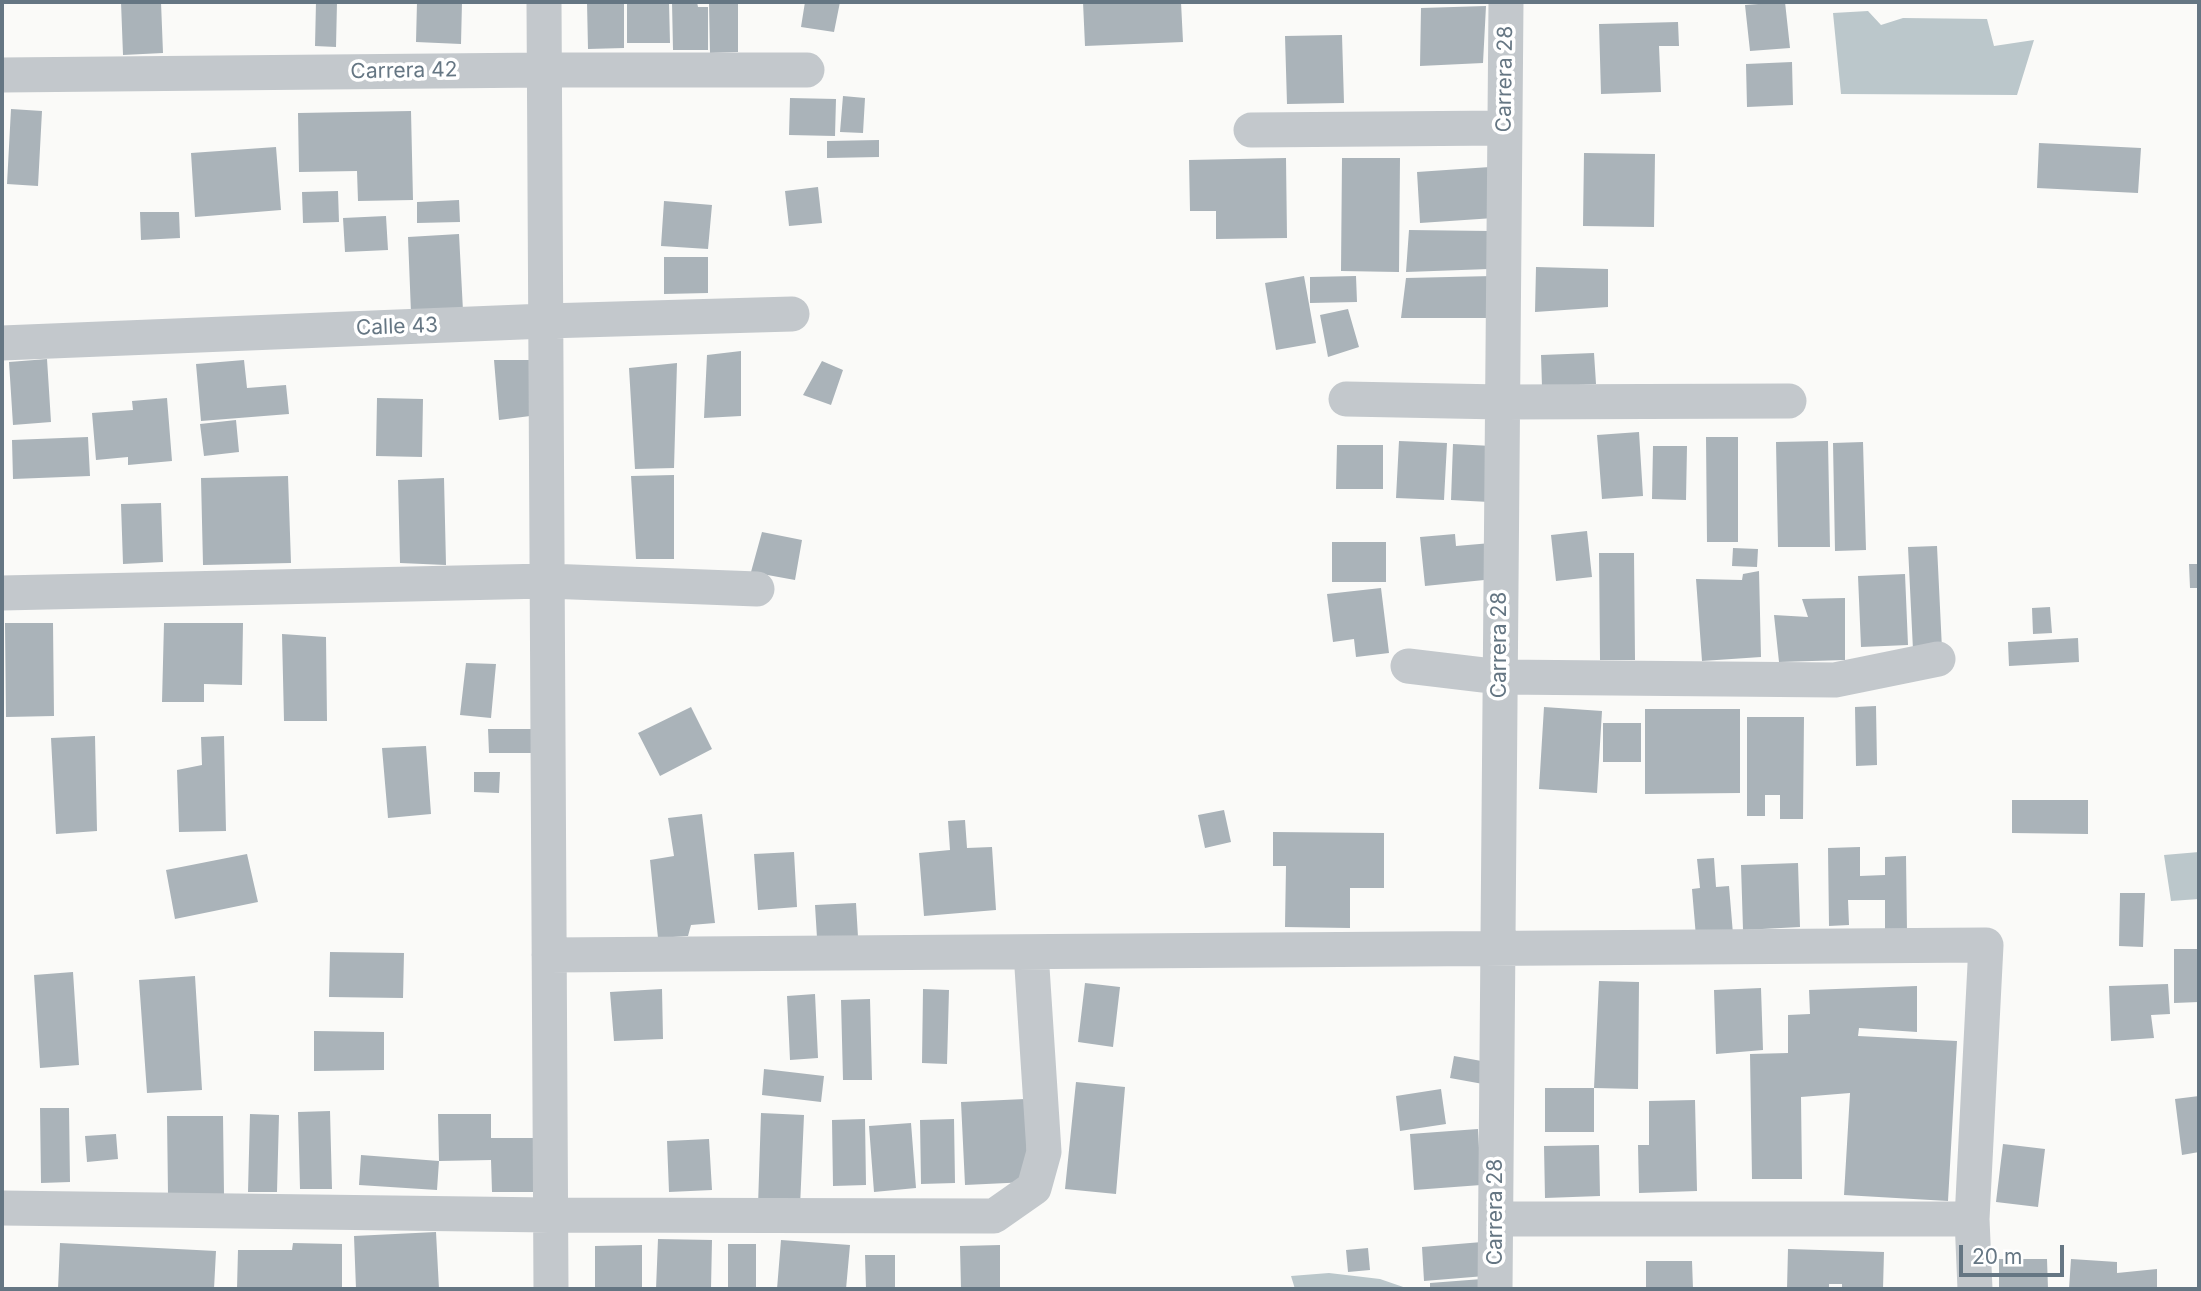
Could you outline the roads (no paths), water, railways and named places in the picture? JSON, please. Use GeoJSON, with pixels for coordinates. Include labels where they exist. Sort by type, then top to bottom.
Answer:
{"type":"FeatureCollection","features":[{"type":"Feature","properties":{"kind":"street"},"geometry":{"type":"LineString","coordinates":[[544,2],[551,1289]]}},
{"type":"Feature","properties":{"kind":"street","name":"Carrera 28"},"geometry":{"type":"LineString","coordinates":[[1495,1289],[1506,2]]}},
{"type":"Feature","properties":{"kind":"street","name":"Carrera 42"},"geometry":{"type":"LineString","coordinates":[[2,75],[807,70]]}},
{"type":"Feature","properties":{"kind":"street"},"geometry":{"type":"LineString","coordinates":[[1251,130],[1504,128]]}},
{"type":"Feature","properties":{"kind":"street","name":"Calle 43"},"geometry":{"type":"LineString","coordinates":[[2,343],[792,314]]}},
{"type":"Feature","properties":{"kind":"street"},"geometry":{"type":"LineString","coordinates":[[1346,399],[1502,402],[1789,401]]}},
{"type":"Feature","properties":{"kind":"street"},"geometry":{"type":"LineString","coordinates":[[2,593],[547,581],[757,589]]}},
{"type":"Feature","properties":{"kind":"street"},"geometry":{"type":"LineString","coordinates":[[1408,666],[1500,677],[1835,680],[1938,659]]}},
{"type":"Feature","properties":{"kind":"street"},"geometry":{"type":"LineString","coordinates":[[549,955],[1986,945],[1972,1219],[1975,1289]]}},
{"type":"Feature","properties":{"kind":"street"},"geometry":{"type":"LineString","coordinates":[[2,1208],[551,1215],[994,1216],[1034,1188],[1044,1152],[1031,952]]}},
{"type":"Feature","properties":{"kind":"street"},"geometry":{"type":"LineString","coordinates":[[1496,1219],[1972,1219]]}}]}
